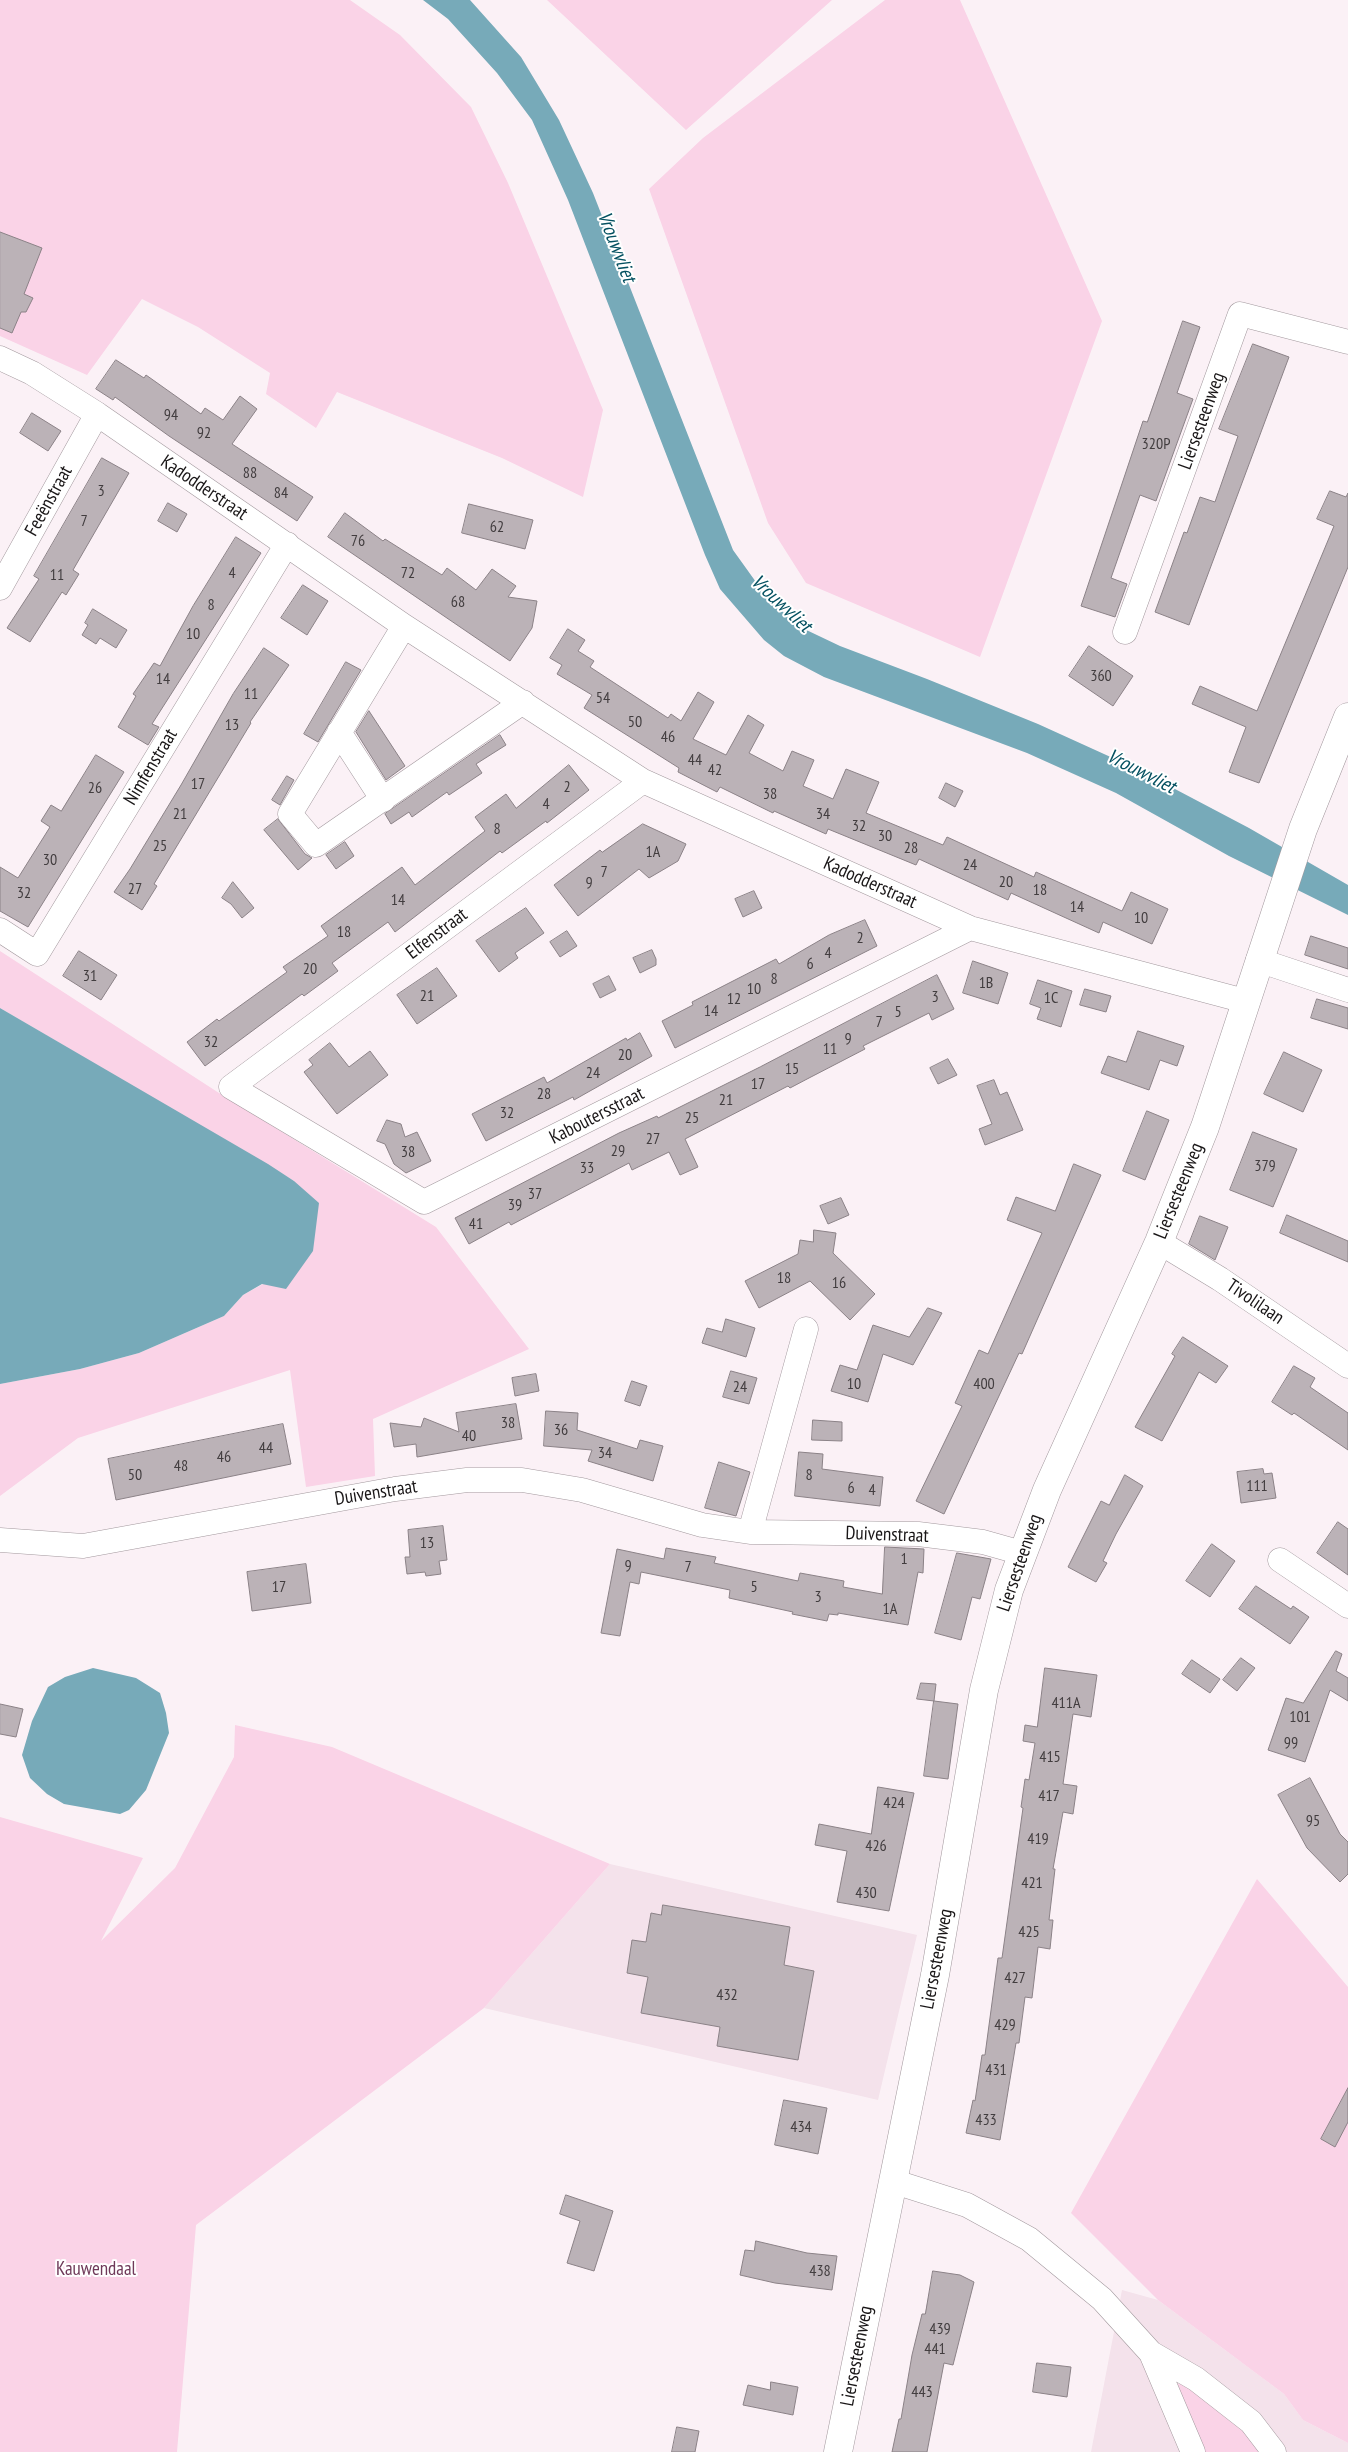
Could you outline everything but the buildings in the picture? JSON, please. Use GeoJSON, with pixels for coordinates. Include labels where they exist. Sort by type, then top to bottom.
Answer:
{"type":"FeatureCollection","features":[{"type":"Feature","properties":{"kind":"main road","name":"Liersesteenweg"},"geometry":{"type":"LineString","coordinates":[[838,2452],[936,1966],[984,1690],[995,1638],[1022,1553],[1051,1481],[1159,1242],[1205,1127],[1278,902],[1299,842],[1348,717]]}},
{"type":"Feature","properties":{"kind":"street","name":"Liersesteenweg"},"geometry":{"type":"LineString","coordinates":[[1124,632],[1240,314],[1348,342]]}},
{"type":"Feature","properties":{"kind":"street","name":"Kadodderstraat"},"geometry":{"type":"LineString","coordinates":[[0,358],[32,373],[97,414],[404,626],[643,781],[970,928],[1245,1001]]}},
{"type":"Feature","properties":{"kind":"street","name":"Feeënstraat"},"geometry":{"type":"LineString","coordinates":[[0,588],[97,414]]}},
{"type":"Feature","properties":{"kind":"street","name":"Nimfenstraat"},"geometry":{"type":"LineString","coordinates":[[0,930],[37,954],[287,544]]}},
{"type":"Feature","properties":{"kind":"street"},"geometry":{"type":"LineString","coordinates":[[404,626],[290,814],[316,845],[523,702]]}},
{"type":"Feature","properties":{"kind":"street"},"geometry":{"type":"LineString","coordinates":[[339,732],[382,800]]}},
{"type":"Feature","properties":{"kind":"street","name":"Elfenstraat"},"geometry":{"type":"LineString","coordinates":[[231,1086],[643,781]]}},
{"type":"Feature","properties":{"kind":"street","name":"Kaboutersstraat"},"geometry":{"type":"LineString","coordinates":[[231,1086],[424,1202],[970,928]]}},
{"type":"Feature","properties":{"kind":"street"},"geometry":{"type":"LineString","coordinates":[[1258,960],[1348,990]]}},
{"type":"Feature","properties":{"kind":"street","name":"Tivolilaan"},"geometry":{"type":"LineString","coordinates":[[1159,1242],[1220,1279],[1348,1366]]}},
{"type":"Feature","properties":{"kind":"street"},"geometry":{"type":"LineString","coordinates":[[750,1532],[806,1329]]}},
{"type":"Feature","properties":{"kind":"street","name":"Duivenstraat"},"geometry":{"type":"LineString","coordinates":[[0,1540],[82,1546],[395,1489],[467,1480],[522,1480],[582,1490],[702,1525],[750,1532],[918,1534],[984,1542],[1022,1553]]}},
{"type":"Feature","properties":{"kind":"street"},"geometry":{"type":"LineString","coordinates":[[1280,1560],[1348,1606]]}},
{"type":"Feature","properties":{"kind":"street"},"geometry":{"type":"LineString","coordinates":[[892,2181],[967,2205],[1029,2239],[1102,2299],[1151,2353],[1196,2379],[1251,2422],[1273,2451]]}},
{"type":"Feature","properties":{"kind":"street"},"geometry":{"type":"LineString","coordinates":[[1151,2353],[1193,2452]]}},
{"type":"Feature","properties":{"kind":"shaded area"},"geometry":{"type":"Polygon","coordinates":[[[610,1864],[917,1935],[878,2100],[484,2008],[610,1864]]]}},
{"type":"Feature","properties":{"kind":"shaded area"},"geometry":{"type":"Polygon","coordinates":[[[1122,2290],[1158,2300],[1284,2394],[1303,2420],[1348,2443],[1348,2452],[1091,2452],[1122,2290]]]}},
{"type":"Feature","properties":{"kind":"green space"},"geometry":{"type":"Polygon","coordinates":[[[0,0],[350,0],[400,35],[471,107],[508,183],[603,410],[583,497],[502,458],[337,392],[316,428],[266,394],[270,373],[198,327],[142,299],[87,375],[0,336],[0,0]]]}},
{"type":"Feature","properties":{"kind":"green space"},"geometry":{"type":"Polygon","coordinates":[[[547,0],[832,0],[686,130],[547,0]]]}},
{"type":"Feature","properties":{"kind":"green space"},"geometry":{"type":"Polygon","coordinates":[[[885,0],[960,0],[1102,321],[980,657],[806,583],[768,523],[649,189],[703,138],[885,0]]]}},
{"type":"Feature","properties":{"kind":"green space"},"geometry":{"type":"Polygon","coordinates":[[[0,951],[219,1093],[436,1227],[529,1349],[373,1419],[375,1476],[306,1487],[290,1370],[78,1438],[0,1496],[0,1384],[80,1369],[139,1353],[224,1316],[243,1295],[263,1284],[294,1181],[0,1008],[0,951]]]}},
{"type":"Feature","properties":{"kind":"green space","name":"Kauwendaal"},"geometry":{"type":"Polygon","coordinates":[[[235,1725],[332,1747],[610,1864],[484,2008],[196,2225],[177,2452],[0,2452],[0,1817],[143,1858],[101,1941],[175,1868],[234,1757],[235,1725]]]}},
{"type":"Feature","properties":{"kind":"green space"},"geometry":{"type":"Polygon","coordinates":[[[1257,1879],[1348,1987],[1348,2443],[1303,2420],[1284,2394],[1158,2300],[1071,2213],[1257,1879]]]}},
{"type":"Feature","properties":{"kind":"green space"},"geometry":{"type":"Polygon","coordinates":[[[1176,2384],[1182,2384],[1233,2419],[1262,2452],[1203,2452],[1176,2384]]]}},
{"type":"Feature","properties":{"kind":"water","name":"Vrouwvliet"},"geometry":{"type":"Polygon","coordinates":[[[423,0],[470,0],[521,57],[559,120],[593,193],[733,550],[766,596],[798,626],[840,646],[1038,724],[1137,769],[1249,828],[1348,885],[1348,915],[1229,856],[1116,793],[1027,753],[824,677],[784,656],[764,640],[720,589],[705,555],[568,200],[532,120],[497,73],[448,19],[423,0]]]}},
{"type":"Feature","properties":{"kind":"water"},"geometry":{"type":"Polygon","coordinates":[[[0,1008],[268,1164],[294,1181],[319,1203],[313,1251],[286,1289],[262,1284],[243,1295],[224,1316],[139,1353],[80,1369],[0,1384],[0,1008]]]}},
{"type":"Feature","properties":{"kind":"water"},"geometry":{"type":"Polygon","coordinates":[[[93,1668],[136,1678],[160,1693],[166,1713],[169,1733],[146,1790],[129,1810],[120,1814],[64,1804],[47,1794],[30,1778],[22,1755],[32,1721],[48,1687],[65,1677],[93,1668]]]}}]}
